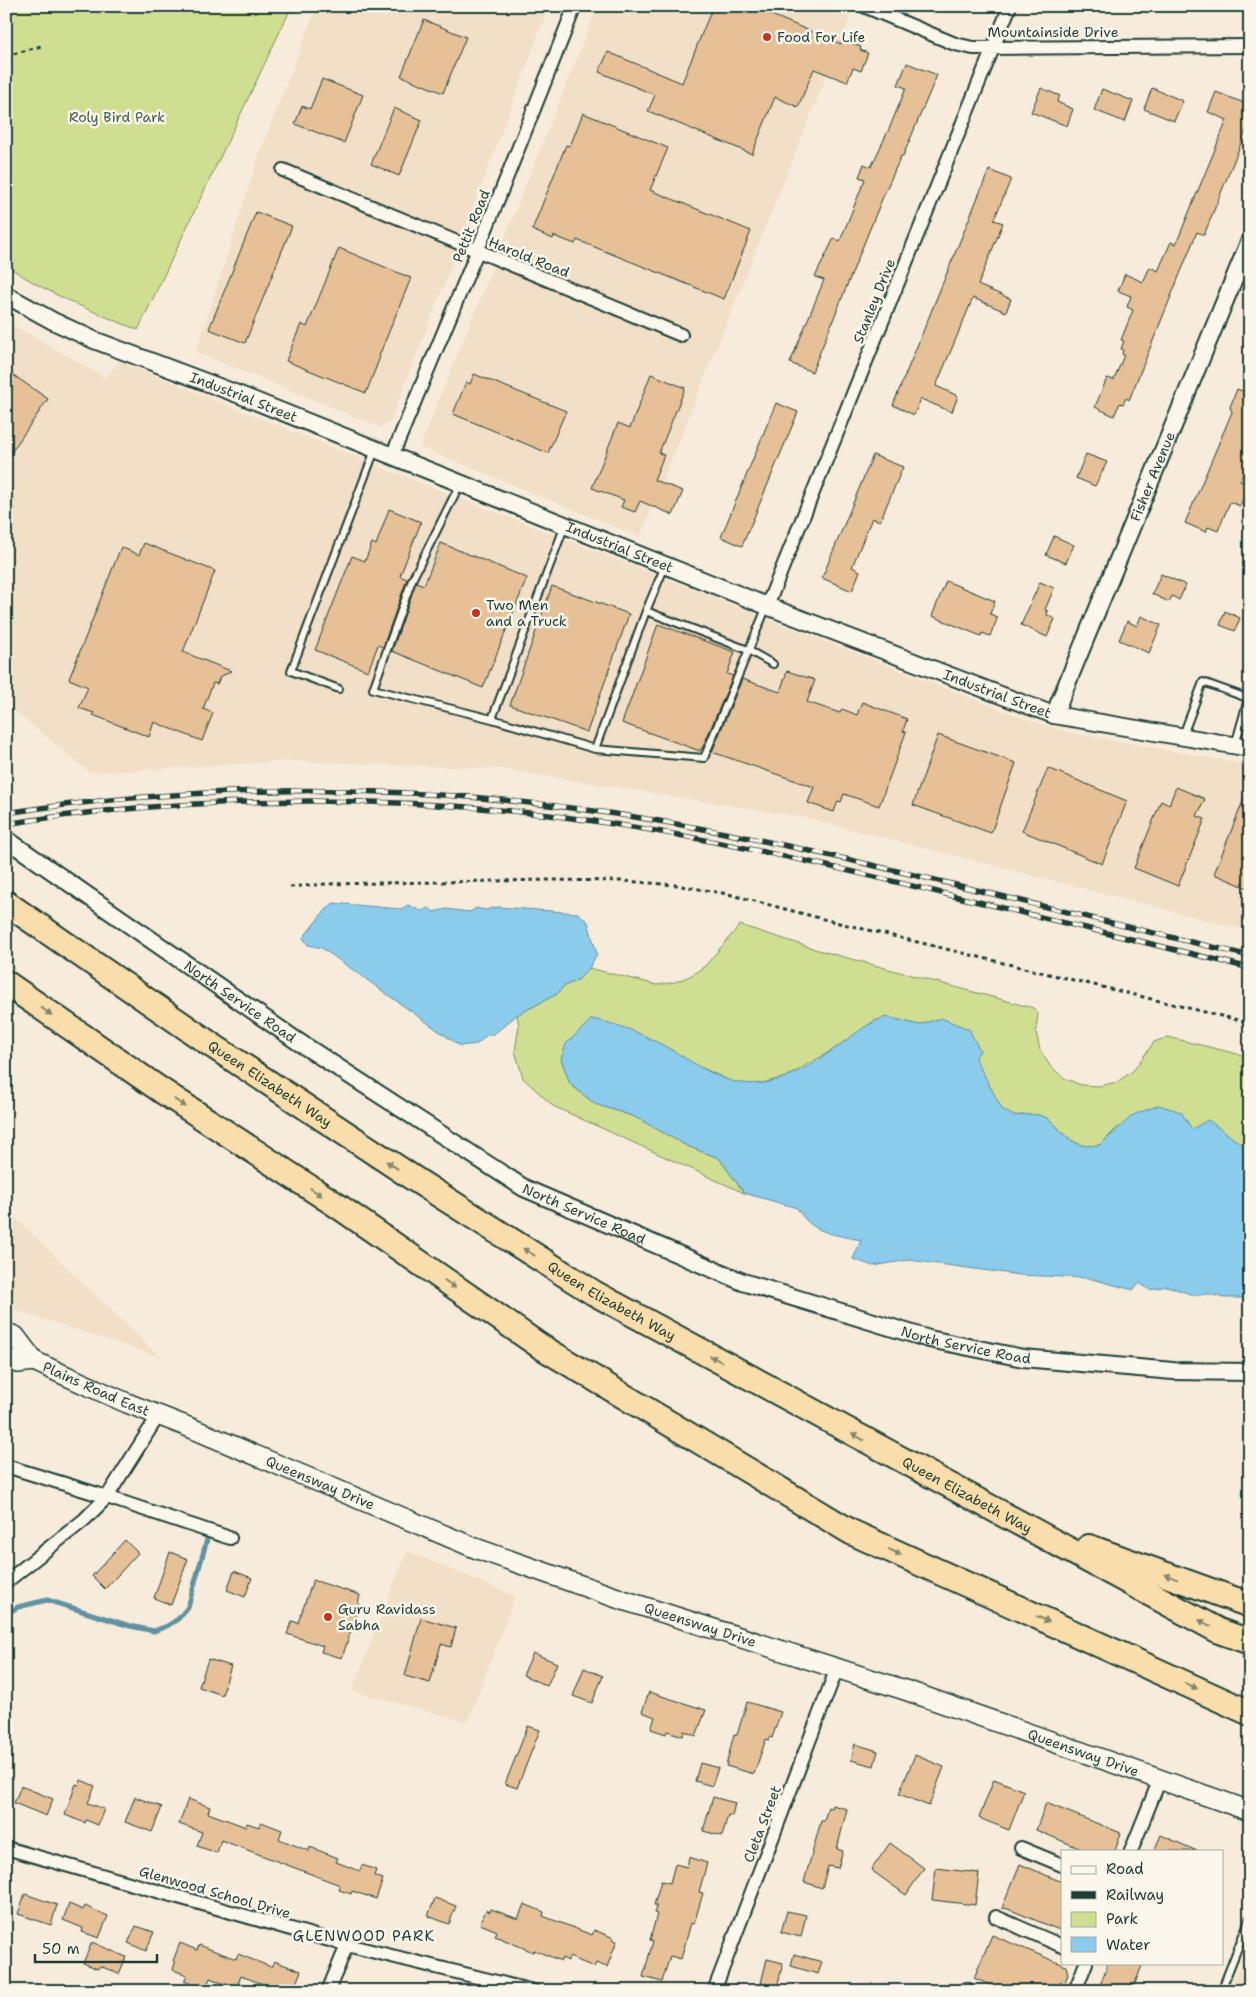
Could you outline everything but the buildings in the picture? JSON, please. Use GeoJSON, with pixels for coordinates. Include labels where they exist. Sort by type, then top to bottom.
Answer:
{"type":"FeatureCollection","features":[{"type":"Feature","properties":{"kind":"highway","name":"Queen Elizabeth Way"},"geometry":{"type":"LineString","coordinates":[[6,903],[310,1110],[594,1293],[1219,1630],[1250,1642]]}},
{"type":"Feature","properties":{"kind":"highway"},"geometry":{"type":"LineString","coordinates":[[6,983],[162,1091],[338,1206],[540,1346],[851,1532],[1250,1713]]}},
{"type":"Feature","properties":{"kind":"highway"},"geometry":{"type":"LineString","coordinates":[[901,1460],[1069,1539],[1250,1605]]}},
{"type":"Feature","properties":{"kind":"main road","name":"Plains Road East"},"geometry":{"type":"LineString","coordinates":[[6,1333],[15,1336],[34,1361],[158,1416]]}},
{"type":"Feature","properties":{"kind":"main road","name":"Plains Road East"},"geometry":{"type":"LineString","coordinates":[[6,1358],[18,1363],[34,1361]]}},
{"type":"Feature","properties":{"kind":"main road","name":"Queensway Drive"},"geometry":{"type":"LineString","coordinates":[[158,1416],[474,1548],[620,1599],[837,1668],[1250,1810]]}},
{"type":"Feature","properties":{"kind":"street","name":"Pettit Road"},"geometry":{"type":"LineString","coordinates":[[392,456],[477,252],[575,6]]}},
{"type":"Feature","properties":{"kind":"street","name":"Mountainside Drive"},"geometry":{"type":"LineString","coordinates":[[864,6],[955,44],[972,48],[1250,46]]}},
{"type":"Feature","properties":{"kind":"street","name":"Stanley Drive"},"geometry":{"type":"LineString","coordinates":[[766,606],[1010,6]]}},
{"type":"Feature","properties":{"kind":"street","name":"Harold Road"},"geometry":{"type":"LineString","coordinates":[[283,170],[681,335]]}},
{"type":"Feature","properties":{"kind":"street","name":"Fisher Avenue"},"geometry":{"type":"LineString","coordinates":[[1054,715],[1250,240]]}},
{"type":"Feature","properties":{"kind":"street","name":"Industrial Street"},"geometry":{"type":"LineString","coordinates":[[6,295],[94,340],[240,394],[766,606],[1054,715],[1242,746]]}},
{"type":"Feature","properties":{"kind":"street","name":"North Service Road"},"geometry":{"type":"LineString","coordinates":[[12,844],[297,1041],[524,1188],[743,1282],[929,1339],[1023,1358],[1174,1371],[1250,1372]]}},
{"type":"Feature","properties":{"kind":"street"},"geometry":{"type":"LineString","coordinates":[[6,1582],[84,1520],[107,1496],[158,1416]]}},
{"type":"Feature","properties":{"kind":"street"},"geometry":{"type":"LineString","coordinates":[[6,1466],[107,1496],[230,1538]]}},
{"type":"Feature","properties":{"kind":"street","name":"Cleta Street"},"geometry":{"type":"LineString","coordinates":[[714,1991],[837,1668]]}},
{"type":"Feature","properties":{"kind":"street"},"geometry":{"type":"LineString","coordinates":[[1131,1850],[1160,1778]]}},
{"type":"Feature","properties":{"kind":"street","name":"Glenwood School Drive"},"geometry":{"type":"LineString","coordinates":[[6,1848],[347,1945],[533,1991]]}},
{"type":"Feature","properties":{"kind":"street"},"geometry":{"type":"LineString","coordinates":[[1021,1848],[1061,1865]]}},
{"type":"Feature","properties":{"kind":"street"},"geometry":{"type":"LineString","coordinates":[[996,1917],[1061,1946]]}},
{"type":"Feature","properties":{"kind":"street"},"geometry":{"type":"LineString","coordinates":[[328,1991],[347,1945]]}},
{"type":"Feature","properties":{"kind":"street"},"geometry":{"type":"LineString","coordinates":[[1075,1991],[1086,1964]]}},
{"type":"Feature","properties":{"kind":"lane"},"geometry":{"type":"LineString","coordinates":[[339,690],[290,671],[375,449]]}},
{"type":"Feature","properties":{"kind":"lane"},"geometry":{"type":"LineString","coordinates":[[461,483],[412,580],[373,689],[492,719],[595,749],[704,758],[766,606]]}},
{"type":"Feature","properties":{"kind":"lane"},"geometry":{"type":"LineString","coordinates":[[492,719],[565,525]]}},
{"type":"Feature","properties":{"kind":"lane"},"geometry":{"type":"LineString","coordinates":[[595,749],[665,565]]}},
{"type":"Feature","properties":{"kind":"lane"},"geometry":{"type":"LineString","coordinates":[[646,611],[748,650],[773,664]]}},
{"type":"Feature","properties":{"kind":"lane"},"geometry":{"type":"LineString","coordinates":[[1182,736],[1203,682],[1249,699],[1242,746]]}},
{"type":"Feature","properties":{"kind":"lane"},"geometry":{"type":"LineString","coordinates":[[1221,1991],[1250,1917]]}},
{"type":"Feature","properties":{"kind":"path"},"geometry":{"type":"LineString","coordinates":[[6,56],[41,46]]}},
{"type":"Feature","properties":{"kind":"path"},"geometry":{"type":"LineString","coordinates":[[290,887],[326,884],[549,880],[624,881],[676,885],[728,894],[1250,1023]]}},
{"type":"Feature","properties":{"kind":"shaded area"},"geometry":{"type":"Polygon","coordinates":[[[317,6],[549,6],[448,275],[390,422],[380,427],[196,352],[261,149],[317,6]]]}},
{"type":"Feature","properties":{"kind":"shaded area"},"geometry":{"type":"Polygon","coordinates":[[[598,6],[820,6],[850,18],[640,537],[420,447],[598,6]]]}},
{"type":"Feature","properties":{"kind":"shaded area"},"geometry":{"type":"Polygon","coordinates":[[[6,321],[106,378],[119,361],[396,473],[1022,718],[1068,732],[1250,765],[1250,931],[807,818],[502,769],[289,761],[90,773],[6,704],[6,321]]]}},
{"type":"Feature","properties":{"kind":"shaded area"},"geometry":{"type":"Polygon","coordinates":[[[6,1209],[160,1357],[6,1307],[6,1209]]]}},
{"type":"Feature","properties":{"kind":"shaded area"},"geometry":{"type":"Polygon","coordinates":[[[407,1551],[515,1596],[468,1722],[352,1691],[407,1551]]]}},
{"type":"Feature","properties":{"kind":"shaded area"},"geometry":{"type":"Polygon","coordinates":[[[1250,1938],[1250,1991],[1229,1991],[1250,1938]]]}},
{"type":"Feature","properties":{"kind":"green space","name":"Roly Bird Park"},"geometry":{"type":"Polygon","coordinates":[[[6,6],[292,6],[138,330],[87,309],[37,285],[6,265],[6,6]]]}},
{"type":"Feature","properties":{"kind":"green space"},"geometry":{"type":"Polygon","coordinates":[[[740,925],[818,950],[1033,1008],[1038,1014],[1036,1032],[1040,1050],[1050,1066],[1064,1078],[1081,1085],[1099,1086],[1117,1082],[1133,1071],[1154,1042],[1168,1037],[1250,1057],[1250,1148],[1192,1129],[1118,1127],[1100,1145],[1081,1145],[1071,1140],[1047,1118],[1029,1114],[1014,1116],[1002,1110],[974,1057],[941,1018],[919,1025],[887,1017],[874,1021],[834,1049],[786,1077],[754,1085],[732,1082],[703,1068],[561,1059],[570,1084],[595,1104],[635,1117],[687,1146],[719,1158],[744,1193],[553,1106],[523,1078],[515,1051],[519,1025],[517,1015],[557,994],[563,987],[579,979],[589,968],[657,985],[675,982],[690,976],[705,966],[740,925]]]}},
{"type":"Feature","properties":{"kind":"water"},"geometry":{"type":"Polygon","coordinates":[[[333,903],[401,909],[408,905],[421,911],[429,908],[434,912],[446,909],[470,912],[476,908],[485,910],[498,907],[578,913],[588,922],[597,954],[589,968],[579,979],[563,987],[557,994],[517,1015],[494,1034],[488,1034],[477,1044],[460,1046],[322,948],[308,945],[303,938],[333,903]]]}},
{"type":"Feature","properties":{"kind":"water"},"geometry":{"type":"Polygon","coordinates":[[[887,1017],[919,1025],[941,1018],[969,1029],[980,1051],[975,1058],[1002,1109],[1014,1116],[1029,1114],[1047,1118],[1071,1140],[1081,1145],[1100,1145],[1133,1115],[1159,1105],[1181,1112],[1192,1129],[1208,1120],[1250,1148],[1250,1298],[1224,1298],[1209,1294],[1193,1295],[1167,1286],[1150,1290],[1139,1283],[1133,1290],[1088,1278],[1019,1275],[909,1260],[873,1266],[853,1259],[861,1240],[824,1232],[809,1223],[797,1208],[744,1193],[719,1158],[687,1146],[635,1117],[595,1104],[570,1084],[561,1059],[566,1044],[592,1019],[638,1033],[716,1075],[731,1081],[748,1084],[766,1083],[800,1071],[864,1027],[887,1017]]]}},
{"type":"Feature","properties":{"kind":"waterway"},"geometry":{"type":"LineString","coordinates":[[6,1614],[18,1607],[47,1600],[130,1626],[154,1631],[167,1626],[178,1619],[188,1607],[208,1536]]}},
{"type":"Feature","properties":{"kind":"railway"},"geometry":{"type":"LineString","coordinates":[[6,813],[79,803],[226,792],[374,792],[448,795],[521,802],[640,818],[778,844],[1250,956]]}},
{"type":"Feature","properties":{"kind":"railway"},"geometry":{"type":"LineString","coordinates":[[6,824],[78,814],[151,807],[300,801],[375,802],[522,812],[640,828],[775,854],[1250,968]]}},
{"type":"Feature","properties":{"kind":"place","name":"Food For Life"},"geometry":{"type":"Point","coordinates":[767,37]}},
{"type":"Feature","properties":{"kind":"place","name":"Two Men and a Truck"},"geometry":{"type":"Point","coordinates":[476,613]}},
{"type":"Feature","properties":{"kind":"place","name":"Guru Ravidass Sabha"},"geometry":{"type":"Point","coordinates":[328,1617]}},
{"type":"Feature","properties":{"kind":"district","name":"GLENWOOD PARK"},"geometry":{"type":"Point","coordinates":[364,1936]}}]}
